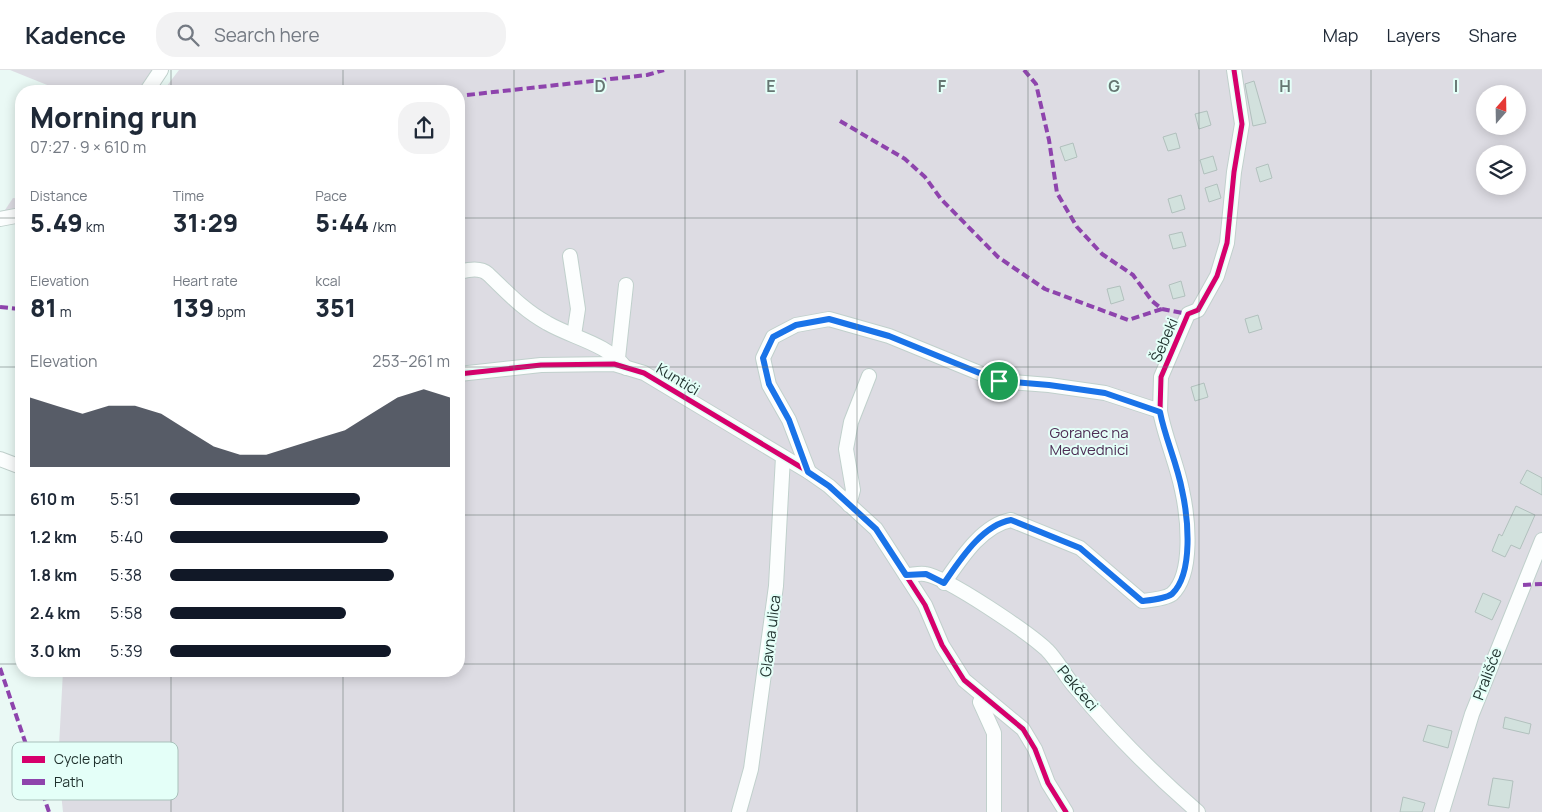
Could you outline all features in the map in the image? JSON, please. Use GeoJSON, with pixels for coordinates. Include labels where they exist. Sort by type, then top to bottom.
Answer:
{"type":"FeatureCollection","features":[{"type":"Feature","properties":{"kind":"street"},"geometry":{"type":"LineString","coordinates":[[151,85],[161,70]]}},
{"type":"Feature","properties":{"kind":"street","name":"Šebeki"},"geometry":{"type":"LineString","coordinates":[[1160,412],[1162,377],[1188,314],[1198,310],[1217,276],[1227,244],[1234,172],[1242,124],[1234,70]]}},
{"type":"Feature","properties":{"kind":"street"},"geometry":{"type":"LineString","coordinates":[[0,219],[15,216]]}},
{"type":"Feature","properties":{"kind":"street"},"geometry":{"type":"LineString","coordinates":[[570,256],[578,309],[574,335]]}},
{"type":"Feature","properties":{"kind":"street","name":"Kuntići"},"geometry":{"type":"LineString","coordinates":[[465,270],[470,269],[486,272],[528,312],[644,373],[808,472]]}},
{"type":"Feature","properties":{"kind":"street"},"geometry":{"type":"LineString","coordinates":[[623,363],[626,285]]}},
{"type":"Feature","properties":{"kind":"street"},"geometry":{"type":"LineString","coordinates":[[944,583],[970,549],[993,527],[1011,520],[1080,548],[1142,601],[1171,595],[1183,580],[1188,549],[1182,490],[1166,441],[1160,412],[1105,393],[1049,385],[999,381],[889,336],[829,319],[796,325],[773,337],[763,358],[769,384],[789,420],[808,472],[876,529],[925,605],[942,645],[964,680],[1023,729],[1035,749],[1048,783],[1066,812]]}},
{"type":"Feature","properties":{"kind":"street","name":"Kuntići"},"geometry":{"type":"LineString","coordinates":[[465,373],[541,365],[623,363]]}},
{"type":"Feature","properties":{"kind":"street"},"geometry":{"type":"LineString","coordinates":[[849,505],[853,490],[846,449],[851,422],[869,376]]}},
{"type":"Feature","properties":{"kind":"street","name":"Glavna ulica"},"geometry":{"type":"LineString","coordinates":[[740,812],[752,769],[775,595],[783,457]]}},
{"type":"Feature","properties":{"kind":"street"},"geometry":{"type":"LineString","coordinates":[[0,459],[15,465]]}},
{"type":"Feature","properties":{"kind":"street","name":"Prališće"},"geometry":{"type":"LineString","coordinates":[[1442,812],[1472,714],[1542,540]]}},
{"type":"Feature","properties":{"kind":"street","name":"Pekčeci"},"geometry":{"type":"LineString","coordinates":[[906,575],[926,574],[982,604],[1035,639],[1050,652],[1074,687],[1134,753],[1198,812]]}},
{"type":"Feature","properties":{"kind":"street"},"geometry":{"type":"LineString","coordinates":[[983,696],[980,702],[994,733],[994,812]]}},
{"type":"Feature","properties":{"kind":"green space"},"geometry":{"type":"Polygon","coordinates":[[[10,70],[156,70],[147,85],[47,85],[10,70]]]}},
{"type":"Feature","properties":{"kind":"green space","name":"Goranec na Medvednici"},"geometry":{"type":"Polygon","coordinates":[[[179,70],[1542,70],[1542,812],[63,812],[62,800],[178,800],[178,742],[59,742],[63,677],[465,677],[465,85],[168,85],[179,70]]]}},
{"type":"Feature","properties":{"kind":"green space"},"geometry":{"type":"Polygon","coordinates":[[[13,198],[15,198],[15,213],[1,216],[13,198]]]}},
{"type":"Feature","properties":{"kind":"building"},"geometry":{"type":"Polygon","coordinates":[[[1254,81],[1266,123],[1253,126],[1245,84],[1254,81]]]}},
{"type":"Feature","properties":{"kind":"building"},"geometry":{"type":"Polygon","coordinates":[[[1207,111],[1211,125],[1199,129],[1195,114],[1207,111]]]}},
{"type":"Feature","properties":{"kind":"building"},"geometry":{"type":"Polygon","coordinates":[[[1176,133],[1180,148],[1168,151],[1163,137],[1176,133]]]}},
{"type":"Feature","properties":{"kind":"building"},"geometry":{"type":"Polygon","coordinates":[[[1073,143],[1077,157],[1065,161],[1060,147],[1073,143]]]}},
{"type":"Feature","properties":{"kind":"building"},"geometry":{"type":"Polygon","coordinates":[[[1213,156],[1217,170],[1204,174],[1200,160],[1213,156]]]}},
{"type":"Feature","properties":{"kind":"building"},"geometry":{"type":"Polygon","coordinates":[[[1268,164],[1272,178],[1260,182],[1256,168],[1268,164]]]}},
{"type":"Feature","properties":{"kind":"building"},"geometry":{"type":"Polygon","coordinates":[[[1217,184],[1221,198],[1209,202],[1205,188],[1217,184]]]}},
{"type":"Feature","properties":{"kind":"building"},"geometry":{"type":"Polygon","coordinates":[[[1181,195],[1185,209],[1172,213],[1168,199],[1181,195]]]}},
{"type":"Feature","properties":{"kind":"building"},"geometry":{"type":"Polygon","coordinates":[[[1182,232],[1186,246],[1173,249],[1169,235],[1182,232]]]}},
{"type":"Feature","properties":{"kind":"building"},"geometry":{"type":"Polygon","coordinates":[[[1181,281],[1185,296],[1173,299],[1169,285],[1181,281]]]}},
{"type":"Feature","properties":{"kind":"building"},"geometry":{"type":"Polygon","coordinates":[[[1120,286],[1124,300],[1111,304],[1107,289],[1120,286]]]}},
{"type":"Feature","properties":{"kind":"building"},"geometry":{"type":"Polygon","coordinates":[[[1258,315],[1262,329],[1249,333],[1245,319],[1258,315]]]}},
{"type":"Feature","properties":{"kind":"building"},"geometry":{"type":"Polygon","coordinates":[[[1204,383],[1208,397],[1195,401],[1191,387],[1204,383]]]}},
{"type":"Feature","properties":{"kind":"building"},"geometry":{"type":"Polygon","coordinates":[[[1527,470],[1542,478],[1542,495],[1520,483],[1527,470]]]}},
{"type":"Feature","properties":{"kind":"building"},"geometry":{"type":"Polygon","coordinates":[[[1516,506],[1535,515],[1520,549],[1511,545],[1505,557],[1492,551],[1499,534],[1502,536],[1516,506]]]}},
{"type":"Feature","properties":{"kind":"building"},"geometry":{"type":"Polygon","coordinates":[[[1483,593],[1501,601],[1492,620],[1475,612],[1483,593]]]}},
{"type":"Feature","properties":{"kind":"building"},"geometry":{"type":"Polygon","coordinates":[[[1505,717],[1531,724],[1529,734],[1503,728],[1505,717]]]}},
{"type":"Feature","properties":{"kind":"building"},"geometry":{"type":"Polygon","coordinates":[[[1428,725],[1452,731],[1448,748],[1423,741],[1428,725]]]}},
{"type":"Feature","properties":{"kind":"building"},"geometry":{"type":"Polygon","coordinates":[[[1493,778],[1513,781],[1509,808],[1488,805],[1493,778]]]}},
{"type":"Feature","properties":{"kind":"building"},"geometry":{"type":"Polygon","coordinates":[[[1403,797],[1425,803],[1422,812],[1400,812],[1403,797]]]}},
{"type":"Feature","properties":{"kind":"marked path"},"geometry":{"type":"LineString","coordinates":[[467,95],[647,75],[664,70]]}},
{"type":"Feature","properties":{"kind":"marked path"},"geometry":{"type":"LineString","coordinates":[[1024,70],[1036,84],[1049,140],[1057,193],[1077,227],[1102,254],[1133,275],[1152,301],[1162,309],[1188,314]]}},
{"type":"Feature","properties":{"kind":"marked path"},"geometry":{"type":"LineString","coordinates":[[840,121],[905,159],[925,177],[941,199],[998,257],[1045,289],[1128,320],[1162,309]]}},
{"type":"Feature","properties":{"kind":"marked path"},"geometry":{"type":"LineString","coordinates":[[0,307],[15,308]]}},
{"type":"Feature","properties":{"kind":"marked path"},"geometry":{"type":"LineString","coordinates":[[1523,585],[1542,584]]}},
{"type":"Feature","properties":{"kind":"marked path"},"geometry":{"type":"LineString","coordinates":[[0,668],[25,742]]}},
{"type":"Feature","properties":{"kind":"marked path"},"geometry":{"type":"LineString","coordinates":[[45,800],[49,812]]}},
{"type":"Feature","properties":{"kind":"cycle path"},"geometry":{"type":"LineString","coordinates":[[809,472],[789,420],[769,385],[763,358],[773,337],[796,325],[829,319],[889,336],[999,381],[1049,385],[1105,393],[1160,411],[1161,377],[1188,314],[1198,310],[1217,276],[1227,243],[1234,172],[1242,124],[1234,70]]}},
{"type":"Feature","properties":{"kind":"cycle path"},"geometry":{"type":"LineString","coordinates":[[465,373],[541,365],[614,364],[644,373],[809,472],[829,486],[876,529],[925,605],[942,645],[964,680],[1023,729],[1035,749],[1048,783],[1066,812]]}},
{"type":"Feature","properties":{"kind":"route"},"geometry":{"type":"LineString","coordinates":[[829,319],[889,336],[999,381],[1049,385],[1105,393],[1160,412],[1166,441],[1182,490],[1188,549],[1183,580],[1171,595],[1142,601],[1135,597],[1112,574],[1080,548],[1061,538],[1011,520],[1004,521],[993,527],[970,549],[944,583],[926,574],[906,575],[876,529],[829,486],[808,472],[789,420],[769,384],[763,358],[773,337],[796,325],[829,319]]}}]}
